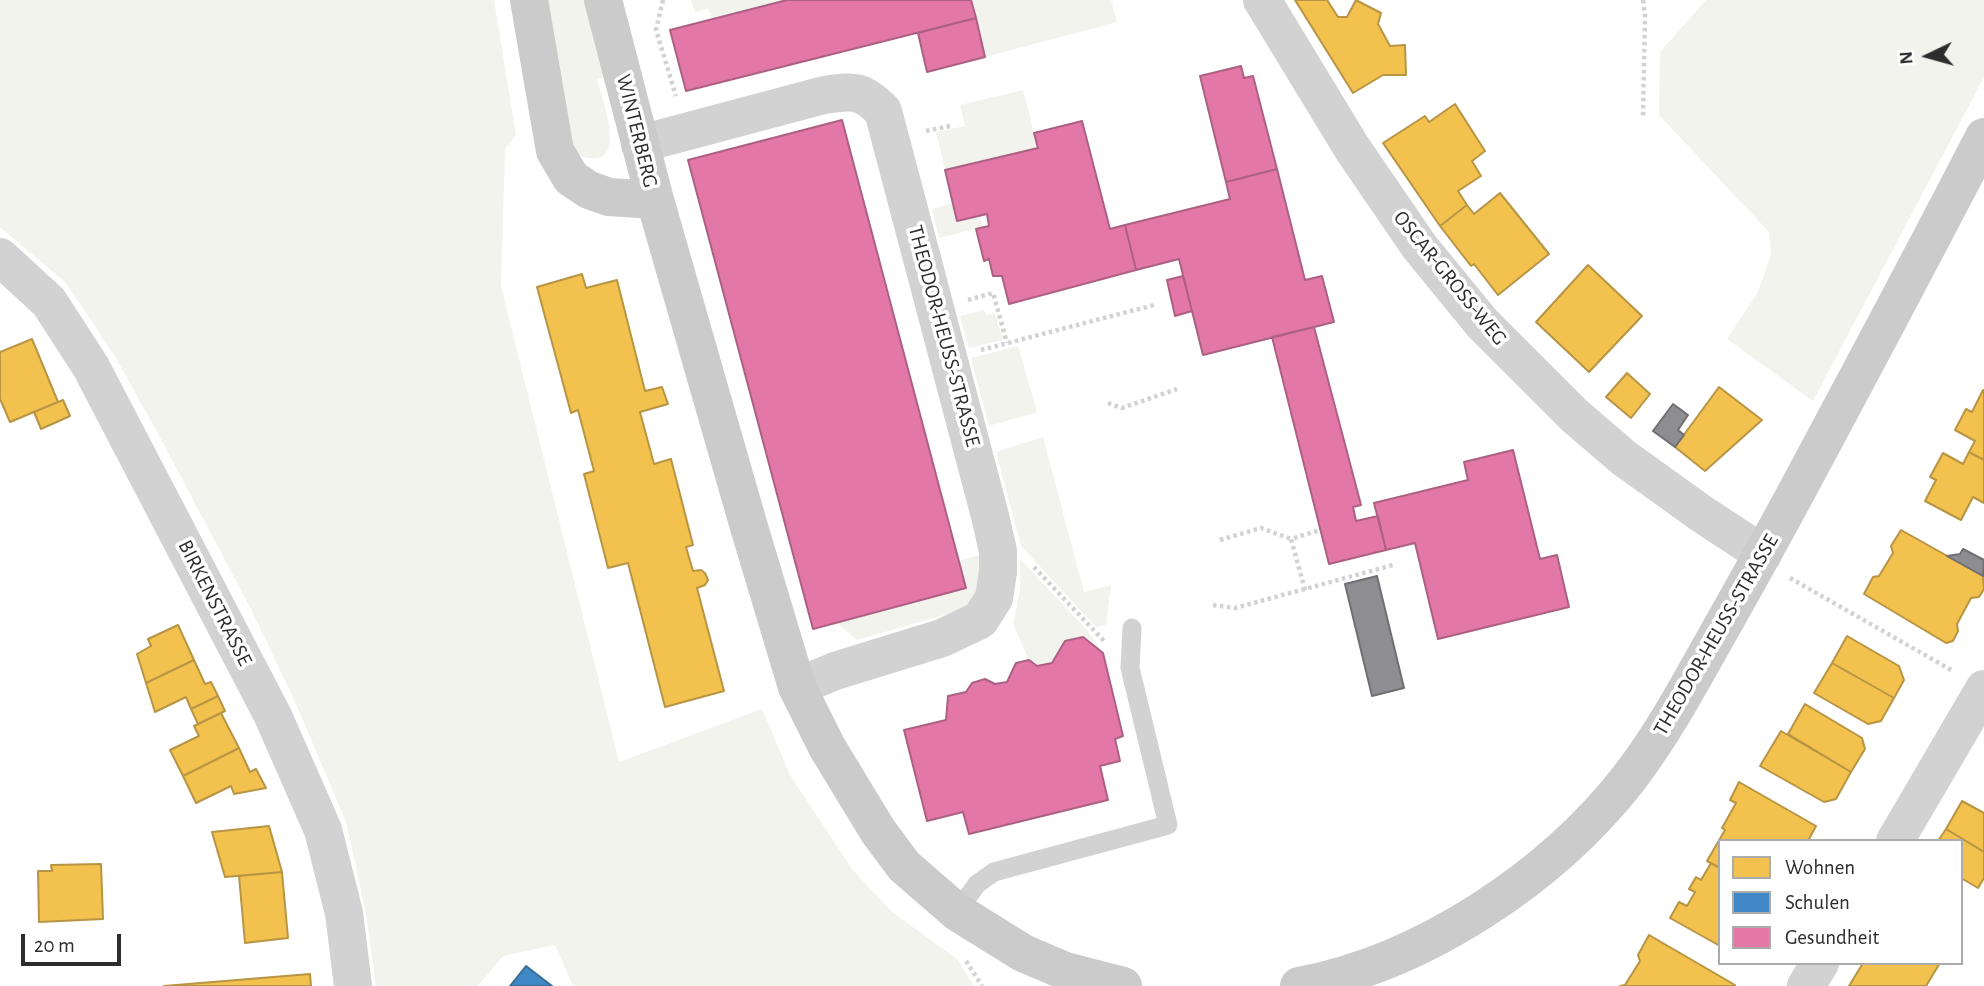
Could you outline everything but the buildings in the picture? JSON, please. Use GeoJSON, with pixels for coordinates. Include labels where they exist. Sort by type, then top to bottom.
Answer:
{"type":"FeatureCollection","features":[{"type":"Feature","properties":{"kind":"street","name":"WINTERBERG"},"geometry":{"type":"LineString","coordinates":[[529,0],[555,151],[571,178],[589,190],[609,197],[655,200],[603,0]]}},
{"type":"Feature","properties":{"kind":"street","name":"OSCAR-GROSS-WEG"},"geometry":{"type":"LineString","coordinates":[[1262,0],[1352,148],[1419,246],[1482,323],[1575,415],[1624,458],[1774,564]]}},
{"type":"Feature","properties":{"kind":"street","name":"THEODOR-HEUSS-STRASSE"},"geometry":{"type":"LineString","coordinates":[[640,144],[824,95],[848,92],[868,95],[883,111],[950,358],[998,551],[998,572],[994,598],[980,620],[942,638],[835,671],[797,687]]}},
{"type":"Feature","properties":{"kind":"street","name":"THEODOR-HEUSS-STRASSE"},"geometry":{"type":"LineString","coordinates":[[1299,986],[1379,964],[1421,945],[1480,911],[1560,852],[1628,779],[1774,564],[1984,137]]}},
{"type":"Feature","properties":{"kind":"street"},"geometry":{"type":"LineString","coordinates":[[655,200],[797,687],[827,747],[878,831],[904,866],[957,912],[1023,953],[1065,971],[1123,986]]}},
{"type":"Feature","properties":{"kind":"street","name":"BIRKENSTRASSE"},"geometry":{"type":"LineString","coordinates":[[0,257],[48,302],[91,367],[273,716],[323,830],[344,913],[353,986]]}},
{"type":"Feature","properties":{"kind":"street"},"geometry":{"type":"LineString","coordinates":[[1896,839],[1971,681]]}},
{"type":"Feature","properties":{"kind":"street"},"geometry":{"type":"LineString","coordinates":[[1806,986],[1819,965]]}},
{"type":"Feature","properties":{"kind":"lane"},"geometry":{"type":"LineString","coordinates":[[957,912],[977,884],[994,872],[1168,825],[1130,668],[1132,628]]}},
{"type":"Feature","properties":{"kind":"path"},"geometry":{"type":"LineString","coordinates":[[663,0],[656,30],[674,94],[680,101]]}},
{"type":"Feature","properties":{"kind":"path"},"geometry":{"type":"LineString","coordinates":[[1643,0],[1643,116]]}},
{"type":"Feature","properties":{"kind":"path"},"geometry":{"type":"LineString","coordinates":[[993,293],[1007,344]]}},
{"type":"Feature","properties":{"kind":"path"},"geometry":{"type":"LineString","coordinates":[[950,358],[1154,304]]}},
{"type":"Feature","properties":{"kind":"path"},"geometry":{"type":"LineString","coordinates":[[1108,403],[1122,408],[1177,389]]}},
{"type":"Feature","properties":{"kind":"path"},"geometry":{"type":"LineString","coordinates":[[1220,540],[1261,528],[1291,539],[1320,530]]}},
{"type":"Feature","properties":{"kind":"path"},"geometry":{"type":"LineString","coordinates":[[1291,539],[1305,590]]}},
{"type":"Feature","properties":{"kind":"path"},"geometry":{"type":"LineString","coordinates":[[998,551],[1019,552],[1130,668]]}},
{"type":"Feature","properties":{"kind":"path"},"geometry":{"type":"LineString","coordinates":[[1774,564],[1971,681]]}},
{"type":"Feature","properties":{"kind":"path"},"geometry":{"type":"LineString","coordinates":[[1213,605],[1235,608],[1393,565]]}},
{"type":"Feature","properties":{"kind":"path"},"geometry":{"type":"LineString","coordinates":[[964,958],[982,986]]}},
{"type":"Feature","properties":{"kind":"shaded area"},"geometry":{"type":"Polygon","coordinates":[[[0,0],[494,0],[516,135],[505,149],[501,286],[619,762],[762,709],[790,775],[852,869],[891,911],[958,960],[974,986],[573,986],[555,945],[503,956],[478,986],[376,986],[366,913],[346,822],[296,704],[252,611],[114,355],[66,283],[0,227],[0,0]]]}},
{"type":"Feature","properties":{"kind":"shaded area"},"geometry":{"type":"Polygon","coordinates":[[[547,0],[585,0],[604,77],[597,79],[610,136],[609,148],[603,156],[592,158],[574,153],[547,0]]]}},
{"type":"Feature","properties":{"kind":"shaded area"},"geometry":{"type":"Polygon","coordinates":[[[691,0],[787,0],[712,19],[709,8],[695,12],[691,0]]]}},
{"type":"Feature","properties":{"kind":"shaded area"},"geometry":{"type":"Polygon","coordinates":[[[971,0],[1111,0],[1117,22],[985,57],[971,0]]]}},
{"type":"Feature","properties":{"kind":"shaded area"},"geometry":{"type":"Polygon","coordinates":[[[1706,0],[1984,0],[1984,77],[1813,401],[1727,339],[1758,292],[1771,255],[1769,232],[1659,115],[1660,52],[1706,0]]]}},
{"type":"Feature","properties":{"kind":"shaded area"},"geometry":{"type":"Polygon","coordinates":[[[1023,90],[1038,148],[945,170],[936,132],[965,126],[960,105],[1023,90]]]}},
{"type":"Feature","properties":{"kind":"shaded area"},"geometry":{"type":"Polygon","coordinates":[[[953,203],[957,221],[980,215],[983,227],[939,238],[932,209],[953,203]]]}},
{"type":"Feature","properties":{"kind":"shaded area"},"geometry":{"type":"Polygon","coordinates":[[[984,310],[986,315],[995,313],[1003,340],[969,348],[960,316],[984,310]]]}},
{"type":"Feature","properties":{"kind":"shaded area"},"geometry":{"type":"Polygon","coordinates":[[[1018,346],[1037,412],[989,426],[971,358],[1018,346]]]}},
{"type":"Feature","properties":{"kind":"shaded area"},"geometry":{"type":"Polygon","coordinates":[[[1043,437],[1084,592],[1111,585],[1106,625],[1096,627],[1021,546],[996,452],[1043,437]]]}},
{"type":"Feature","properties":{"kind":"shaded area"},"geometry":{"type":"Polygon","coordinates":[[[987,553],[972,607],[857,640],[836,622],[958,561],[987,553]]]}},
{"type":"Feature","properties":{"kind":"shaded area"},"geometry":{"type":"Polygon","coordinates":[[[1020,559],[1086,629],[1103,653],[1082,637],[1065,641],[1052,663],[1037,666],[1029,660],[1013,624],[1020,591],[1020,559]]]}}]}
